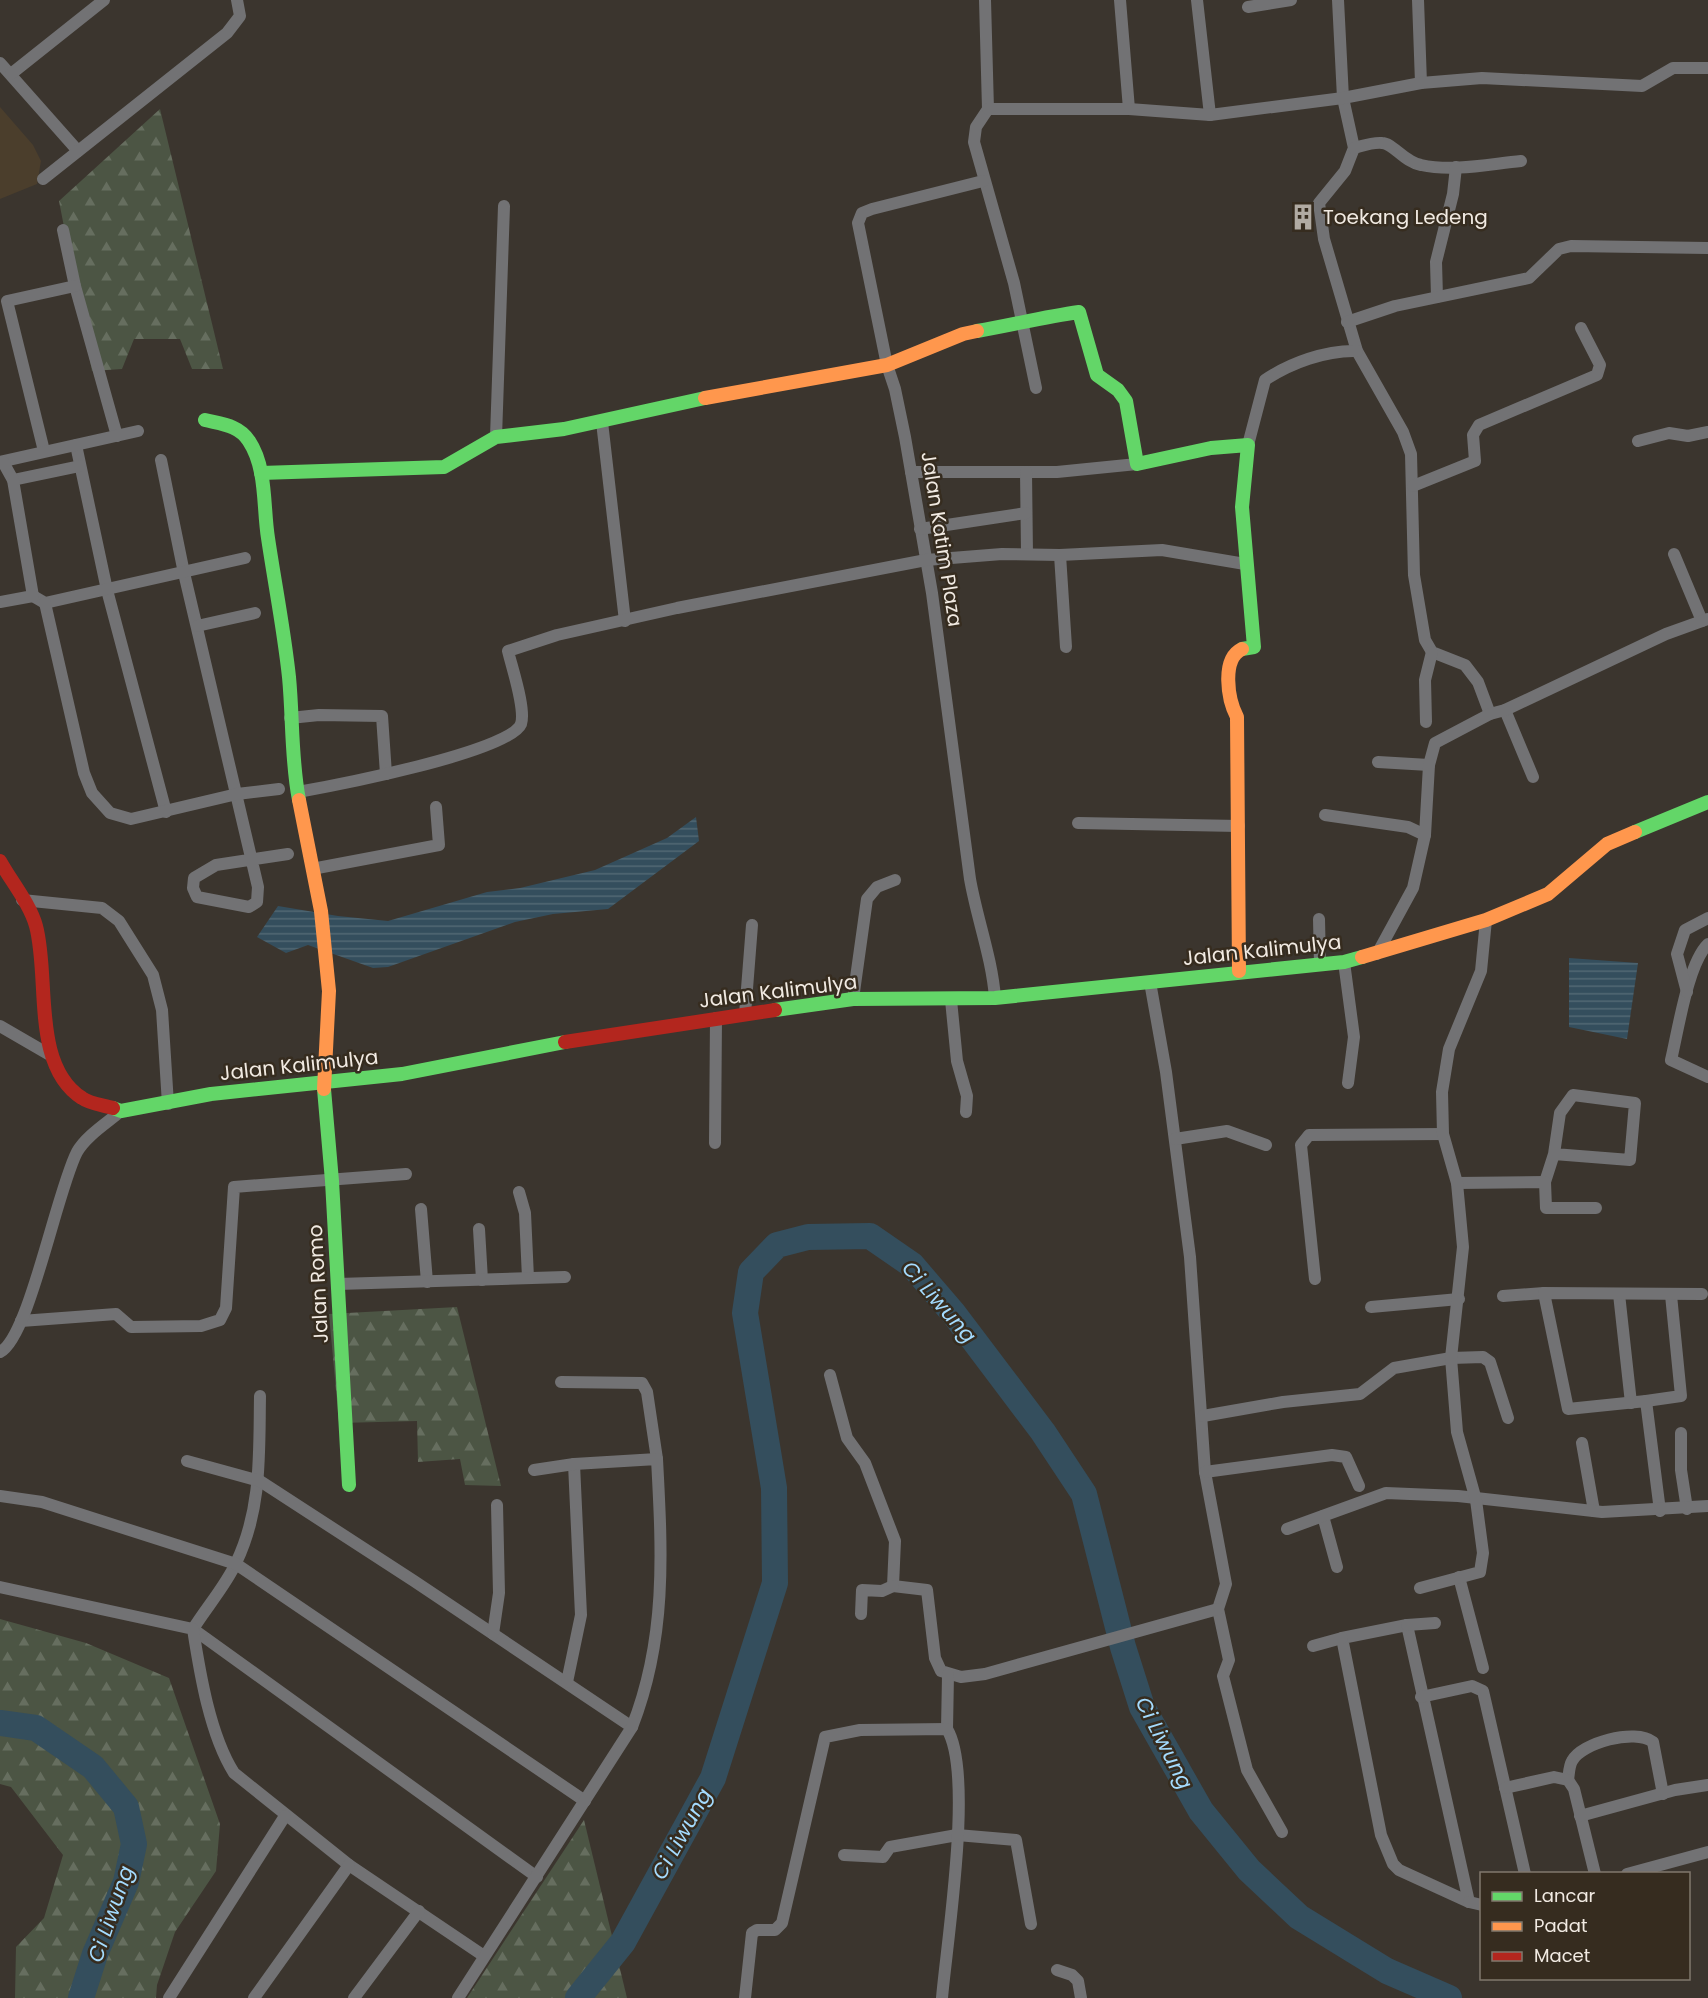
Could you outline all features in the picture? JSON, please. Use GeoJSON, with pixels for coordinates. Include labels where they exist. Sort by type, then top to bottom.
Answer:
{"type":"FeatureCollection","features":[{"type":"Feature","properties":{"kind":"street"},"geometry":{"type":"LineString","coordinates":[[11,74],[104,0]]}},
{"type":"Feature","properties":{"kind":"street"},"geometry":{"type":"LineString","coordinates":[[43,180],[227,33],[240,16],[237,0]]}},
{"type":"Feature","properties":{"kind":"street"},"geometry":{"type":"LineString","coordinates":[[985,0],[988,109],[976,127],[974,141],[983,181],[1024,323],[1036,388]]}},
{"type":"Feature","properties":{"kind":"street"},"geometry":{"type":"LineString","coordinates":[[1120,0],[1130,109]]}},
{"type":"Feature","properties":{"kind":"street"},"geometry":{"type":"LineString","coordinates":[[1197,0],[1210,115]]}},
{"type":"Feature","properties":{"kind":"street"},"geometry":{"type":"LineString","coordinates":[[1248,7],[1291,0]]}},
{"type":"Feature","properties":{"kind":"street"},"geometry":{"type":"LineString","coordinates":[[1338,0],[1343,98],[1354,148],[1345,171],[1319,203],[1324,239],[1357,351],[1403,432],[1411,454],[1414,575],[1425,640],[1432,652],[1465,665],[1478,682],[1490,714]]}},
{"type":"Feature","properties":{"kind":"street"},"geometry":{"type":"LineString","coordinates":[[1418,0],[1421,83]]}},
{"type":"Feature","properties":{"kind":"street"},"geometry":{"type":"LineString","coordinates":[[0,63],[78,151]]}},
{"type":"Feature","properties":{"kind":"street"},"geometry":{"type":"LineString","coordinates":[[988,109],[1130,109],[1210,115],[1343,98],[1421,83],[1482,78],[1642,86],[1673,68],[1708,68]]}},
{"type":"Feature","properties":{"kind":"street"},"geometry":{"type":"LineString","coordinates":[[1354,148],[1383,142],[1395,149],[1405,160],[1444,168],[1521,161]]}},
{"type":"Feature","properties":{"kind":"street"},"geometry":{"type":"LineString","coordinates":[[1437,297],[1436,262],[1453,194],[1456,167]]}},
{"type":"Feature","properties":{"kind":"street","name":"Jalan Katim Plaza"},"geometry":{"type":"LineString","coordinates":[[983,181],[862,213],[858,223],[886,365],[895,389],[911,472],[926,560],[970,879],[993,978],[995,998]]}},
{"type":"Feature","properties":{"kind":"street"},"geometry":{"type":"LineString","coordinates":[[496,437],[504,206]]}},
{"type":"Feature","properties":{"kind":"street"},"geometry":{"type":"LineString","coordinates":[[63,230],[75,286],[117,436]]}},
{"type":"Feature","properties":{"kind":"street"},"geometry":{"type":"LineString","coordinates":[[1347,322],[1395,306],[1528,278],[1559,249],[1571,246],[1708,250]]}},
{"type":"Feature","properties":{"kind":"street"},"geometry":{"type":"LineString","coordinates":[[44,451],[4,302],[75,286]]}},
{"type":"Feature","properties":{"kind":"street"},"geometry":{"type":"LineString","coordinates":[[261,473],[444,467],[496,437],[602,422],[756,387],[886,365],[963,334],[1024,323],[1034,318],[1079,312],[1091,361],[1097,375],[1118,390],[1126,401],[1137,464]]}},
{"type":"Feature","properties":{"kind":"street"},"geometry":{"type":"LineString","coordinates":[[1413,486],[1475,461],[1473,435],[1479,425],[1597,375],[1600,365],[1581,327]]}},
{"type":"Feature","properties":{"kind":"street"},"geometry":{"type":"LineString","coordinates":[[1239,970],[1237,717],[1228,704],[1231,664],[1239,651],[1254,648],[1245,564],[1242,507],[1248,445],[1265,380],[1283,368],[1342,351],[1357,351]]}},
{"type":"Feature","properties":{"kind":"street","name":"Jalan Romo"},"geometry":{"type":"LineString","coordinates":[[206,420],[237,428],[249,441],[261,473],[268,537],[281,608],[293,768],[321,911],[329,991],[323,1082],[332,1181],[349,1485]]}},
{"type":"Feature","properties":{"kind":"street"},"geometry":{"type":"LineString","coordinates":[[602,422],[625,621]]}},
{"type":"Feature","properties":{"kind":"street"},"geometry":{"type":"LineString","coordinates":[[33,596],[13,480],[2,462],[138,431]]}},
{"type":"Feature","properties":{"kind":"street"},"geometry":{"type":"LineString","coordinates":[[1638,441],[1669,432],[1688,436],[1708,432]]}},
{"type":"Feature","properties":{"kind":"street"},"geometry":{"type":"LineString","coordinates":[[76,445],[107,590],[166,812]]}},
{"type":"Feature","properties":{"kind":"street"},"geometry":{"type":"LineString","coordinates":[[911,472],[1057,472],[1137,464],[1211,448],[1248,445]]}},
{"type":"Feature","properties":{"kind":"street"},"geometry":{"type":"LineString","coordinates":[[161,460],[184,573],[237,794],[252,861],[258,887],[257,902],[249,907],[196,897],[193,888],[194,878],[216,865],[252,861],[288,854]]}},
{"type":"Feature","properties":{"kind":"street"},"geometry":{"type":"LineString","coordinates":[[13,480],[80,466]]}},
{"type":"Feature","properties":{"kind":"street"},"geometry":{"type":"LineString","coordinates":[[1026,472],[1027,554]]}},
{"type":"Feature","properties":{"kind":"street"},"geometry":{"type":"LineString","coordinates":[[920,529],[1026,513]]}},
{"type":"Feature","properties":{"kind":"street"},"geometry":{"type":"LineString","coordinates":[[298,792],[386,774],[473,750],[506,737],[518,728],[522,717],[508,651],[557,635],[677,608],[926,560],[1162,550],[1245,564]]}},
{"type":"Feature","properties":{"kind":"street"},"geometry":{"type":"LineString","coordinates":[[1377,954],[1413,888],[1425,835],[1429,765],[1435,743],[1490,714],[1505,710],[1666,634],[1705,620],[1674,554]]}},
{"type":"Feature","properties":{"kind":"street"},"geometry":{"type":"LineString","coordinates":[[1060,555],[1066,647]]}},
{"type":"Feature","properties":{"kind":"street"},"geometry":{"type":"LineString","coordinates":[[0,602],[33,596],[45,603],[245,558]]}},
{"type":"Feature","properties":{"kind":"street"},"geometry":{"type":"LineString","coordinates":[[45,603],[84,773],[92,793],[110,813],[131,819],[237,794],[279,789]]}},
{"type":"Feature","properties":{"kind":"street"},"geometry":{"type":"LineString","coordinates":[[197,626],[255,614]]}},
{"type":"Feature","properties":{"kind":"street"},"geometry":{"type":"LineString","coordinates":[[1426,722],[1425,680],[1432,652]]}},
{"type":"Feature","properties":{"kind":"street"},"geometry":{"type":"LineString","coordinates":[[1505,710],[1533,777]]}},
{"type":"Feature","properties":{"kind":"street"},"geometry":{"type":"LineString","coordinates":[[290,718],[319,715],[382,716],[386,774]]}},
{"type":"Feature","properties":{"kind":"street"},"geometry":{"type":"LineString","coordinates":[[1378,762],[1429,765]]}},
{"type":"Feature","properties":{"kind":"street","name":"Jalan Kalimulya"},"geometry":{"type":"LineString","coordinates":[[0,861],[35,923],[40,947],[50,1054],[54,1068],[63,1081],[83,1099],[121,1111],[168,1104],[211,1094],[402,1074],[603,1035],[853,999],[995,998],[1239,970],[1344,962],[1486,920],[1548,894],[1607,844],[1708,802]]}},
{"type":"Feature","properties":{"kind":"street"},"geometry":{"type":"LineString","coordinates":[[312,869],[439,845],[436,807]]}},
{"type":"Feature","properties":{"kind":"street"},"geometry":{"type":"LineString","coordinates":[[1325,815],[1408,827],[1425,835]]}},
{"type":"Feature","properties":{"kind":"street"},"geometry":{"type":"LineString","coordinates":[[1078,823],[1239,826]]}},
{"type":"Feature","properties":{"kind":"street"},"geometry":{"type":"LineString","coordinates":[[853,999],[867,899],[877,887],[895,880]]}},
{"type":"Feature","properties":{"kind":"street"},"geometry":{"type":"LineString","coordinates":[[22,900],[102,909],[119,921],[153,975],[162,1010],[168,1104]]}},
{"type":"Feature","properties":{"kind":"street"},"geometry":{"type":"LineString","coordinates":[[1687,993],[1677,954],[1685,930],[1708,918]]}},
{"type":"Feature","properties":{"kind":"street"},"geometry":{"type":"LineString","coordinates":[[1319,919],[1320,965]]}},
{"type":"Feature","properties":{"kind":"street"},"geometry":{"type":"LineString","coordinates":[[1420,1587],[1480,1572],[1483,1553],[1476,1500],[1457,1432],[1451,1358],[1463,1247],[1457,1183],[1443,1134],[1442,1092],[1449,1049],[1481,971],[1486,920]]}},
{"type":"Feature","properties":{"kind":"street"},"geometry":{"type":"LineString","coordinates":[[745,1014],[752,925]]}},
{"type":"Feature","properties":{"kind":"street"},"geometry":{"type":"LineString","coordinates":[[1708,944],[1701,950],[1687,993],[1671,1060],[1708,1077]]}},
{"type":"Feature","properties":{"kind":"street"},"geometry":{"type":"LineString","coordinates":[[1344,962],[1354,1037],[1348,1083]]}},
{"type":"Feature","properties":{"kind":"street"},"geometry":{"type":"LineString","coordinates":[[1150,982],[1175,1139],[1190,1257],[1203,1416],[1205,1472],[1226,1584],[1218,1609],[1229,1660],[1223,1676],[1247,1770],[1281,1832]]}},
{"type":"Feature","properties":{"kind":"street"},"geometry":{"type":"LineString","coordinates":[[951,1000],[957,1061],[967,1096],[966,1112]]}},
{"type":"Feature","properties":{"kind":"street"},"geometry":{"type":"LineString","coordinates":[[715,1143],[716,1018]]}},
{"type":"Feature","properties":{"kind":"street"},"geometry":{"type":"LineString","coordinates":[[0,1026],[50,1054]]}},
{"type":"Feature","properties":{"kind":"street"},"geometry":{"type":"LineString","coordinates":[[1554,1154],[1630,1160],[1635,1103],[1573,1095],[1560,1113],[1554,1154],[1545,1182],[1546,1208],[1596,1208]]}},
{"type":"Feature","properties":{"kind":"street"},"geometry":{"type":"LineString","coordinates":[[0,1352],[12,1343],[21,1321],[64,1182],[78,1150],[121,1111]]}},
{"type":"Feature","properties":{"kind":"street"},"geometry":{"type":"LineString","coordinates":[[1175,1139],[1227,1131],[1266,1145]]}},
{"type":"Feature","properties":{"kind":"street"},"geometry":{"type":"LineString","coordinates":[[1315,1279],[1301,1145],[1309,1135],[1443,1134]]}},
{"type":"Feature","properties":{"kind":"street"},"geometry":{"type":"LineString","coordinates":[[21,1321],[116,1314],[130,1327],[201,1326],[220,1320],[226,1308],[234,1187],[406,1174]]}},
{"type":"Feature","properties":{"kind":"street"},"geometry":{"type":"LineString","coordinates":[[1457,1183],[1545,1182]]}},
{"type":"Feature","properties":{"kind":"street"},"geometry":{"type":"LineString","coordinates":[[519,1192],[525,1213],[528,1278]]}},
{"type":"Feature","properties":{"kind":"street"},"geometry":{"type":"LineString","coordinates":[[421,1209],[427,1282]]}},
{"type":"Feature","properties":{"kind":"street"},"geometry":{"type":"LineString","coordinates":[[479,1229],[482,1280]]}},
{"type":"Feature","properties":{"kind":"street"},"geometry":{"type":"LineString","coordinates":[[338,1284],[565,1277]]}},
{"type":"Feature","properties":{"kind":"street"},"geometry":{"type":"LineString","coordinates":[[1544,1293],[1566,1407],[1572,1411],[1681,1396],[1671,1295]]}},
{"type":"Feature","properties":{"kind":"street"},"geometry":{"type":"LineString","coordinates":[[1503,1296],[1544,1293],[1702,1294]]}},
{"type":"Feature","properties":{"kind":"street"},"geometry":{"type":"LineString","coordinates":[[1619,1294],[1631,1403]]}},
{"type":"Feature","properties":{"kind":"street"},"geometry":{"type":"LineString","coordinates":[[1371,1306],[1459,1299]]}},
{"type":"Feature","properties":{"kind":"street"},"geometry":{"type":"LineString","coordinates":[[1203,1416],[1283,1402],[1360,1394],[1394,1368],[1451,1358],[1483,1357],[1490,1362],[1508,1418]]}},
{"type":"Feature","properties":{"kind":"street"},"geometry":{"type":"LineString","coordinates":[[830,1375],[847,1438],[865,1464],[895,1541],[893,1586]]}},
{"type":"Feature","properties":{"kind":"street"},"geometry":{"type":"LineString","coordinates":[[458,1998],[632,1727],[642,1700],[658,1633],[662,1558],[657,1459],[647,1392],[642,1383],[561,1382]]}},
{"type":"Feature","properties":{"kind":"street"},"geometry":{"type":"LineString","coordinates":[[260,1396],[260,1481],[254,1511],[236,1564],[193,1629],[216,1731],[225,1759],[234,1773],[349,1865],[484,1956]]}},
{"type":"Feature","properties":{"kind":"street"},"geometry":{"type":"LineString","coordinates":[[1646,1401],[1660,1511]]}},
{"type":"Feature","properties":{"kind":"street"},"geometry":{"type":"LineString","coordinates":[[1681,1433],[1681,1470],[1687,1509]]}},
{"type":"Feature","properties":{"kind":"street"},"geometry":{"type":"LineString","coordinates":[[1582,1443],[1594,1511]]}},
{"type":"Feature","properties":{"kind":"street"},"geometry":{"type":"LineString","coordinates":[[1205,1472],[1332,1455],[1346,1457],[1359,1486]]}},
{"type":"Feature","properties":{"kind":"street"},"geometry":{"type":"LineString","coordinates":[[534,1470],[574,1464],[657,1459]]}},
{"type":"Feature","properties":{"kind":"street"},"geometry":{"type":"LineString","coordinates":[[187,1461],[260,1481],[632,1727]]}},
{"type":"Feature","properties":{"kind":"street"},"geometry":{"type":"LineString","coordinates":[[567,1682],[581,1615],[574,1464]]}},
{"type":"Feature","properties":{"kind":"street"},"geometry":{"type":"LineString","coordinates":[[1287,1529],[1386,1493],[1594,1511],[1660,1511],[1708,1506]]}},
{"type":"Feature","properties":{"kind":"street"},"geometry":{"type":"LineString","coordinates":[[0,1496],[42,1502],[236,1564],[585,1801]]}},
{"type":"Feature","properties":{"kind":"street"},"geometry":{"type":"LineString","coordinates":[[493,1634],[499,1593],[496,1505]]}},
{"type":"Feature","properties":{"kind":"street"},"geometry":{"type":"LineString","coordinates":[[1323,1516],[1337,1567]]}},
{"type":"Feature","properties":{"kind":"street"},"geometry":{"type":"LineString","coordinates":[[1459,1577],[1483,1668]]}},
{"type":"Feature","properties":{"kind":"street"},"geometry":{"type":"LineString","coordinates":[[861,1614],[862,1590],[882,1591],[893,1586],[927,1590],[935,1658],[941,1671],[948,1676],[961,1677],[985,1674],[1218,1609]]}},
{"type":"Feature","properties":{"kind":"street"},"geometry":{"type":"LineString","coordinates":[[0,1587],[193,1629],[537,1876]]}},
{"type":"Feature","properties":{"kind":"street"},"geometry":{"type":"LineString","coordinates":[[1312,1646],[1407,1625],[1435,1623]]}},
{"type":"Feature","properties":{"kind":"street"},"geometry":{"type":"LineString","coordinates":[[1407,1625],[1421,1697],[1475,1903]]}},
{"type":"Feature","properties":{"kind":"street"},"geometry":{"type":"LineString","coordinates":[[1342,1638],[1381,1835],[1393,1864],[1409,1876],[1475,1903]]}},
{"type":"Feature","properties":{"kind":"street"},"geometry":{"type":"LineString","coordinates":[[942,1998],[957,1835],[959,1768],[954,1742],[946,1729],[948,1676]]}},
{"type":"Feature","properties":{"kind":"street"},"geometry":{"type":"LineString","coordinates":[[1421,1697],[1472,1686],[1483,1691],[1525,1872]]}},
{"type":"Feature","properties":{"kind":"street"},"geometry":{"type":"LineString","coordinates":[[745,1998],[752,1933],[757,1930],[775,1930],[782,1923],[825,1737],[860,1730],[946,1729]]}},
{"type":"Feature","properties":{"kind":"street"},"geometry":{"type":"LineString","coordinates":[[1568,1780],[1572,1760],[1581,1752],[1619,1735],[1645,1736],[1653,1742],[1663,1794]]}},
{"type":"Feature","properties":{"kind":"street"},"geometry":{"type":"LineString","coordinates":[[1505,1788],[1554,1777],[1568,1780],[1574,1789],[1594,1872]]}},
{"type":"Feature","properties":{"kind":"street"},"geometry":{"type":"LineString","coordinates":[[1580,1816],[1663,1794],[1708,1785]]}},
{"type":"Feature","properties":{"kind":"street"},"geometry":{"type":"LineString","coordinates":[[170,1998],[285,1816]]}},
{"type":"Feature","properties":{"kind":"street"},"geometry":{"type":"LineString","coordinates":[[844,1855],[883,1857],[892,1847],[957,1835],[1016,1839],[1031,1924]]}},
{"type":"Feature","properties":{"kind":"street"},"geometry":{"type":"LineString","coordinates":[[1634,1872],[1708,1852]]}},
{"type":"Feature","properties":{"kind":"street"},"geometry":{"type":"LineString","coordinates":[[254,1998],[349,1865]]}},
{"type":"Feature","properties":{"kind":"street"},"geometry":{"type":"LineString","coordinates":[[354,1998],[419,1911]]}},
{"type":"Feature","properties":{"kind":"street"},"geometry":{"type":"LineString","coordinates":[[1057,1970],[1072,1975],[1078,1981],[1081,1998]]}},
{"type":"Feature","properties":{"kind":"shaded area"},"geometry":{"type":"Polygon","coordinates":[[[0,107],[33,145],[41,161],[37,184],[0,199],[0,107]]]}},
{"type":"Feature","properties":{"kind":"green space"},"geometry":{"type":"Polygon","coordinates":[[[160,109],[223,369],[192,369],[180,339],[134,339],[122,369],[92,371],[59,201],[160,109]]]}},
{"type":"Feature","properties":{"kind":"green space"},"geometry":{"type":"Polygon","coordinates":[[[457,1307],[501,1486],[465,1485],[460,1459],[418,1462],[417,1421],[339,1423],[329,1314],[457,1307]]]}},
{"type":"Feature","properties":{"kind":"green space"},"geometry":{"type":"Polygon","coordinates":[[[0,1619],[86,1643],[169,1678],[220,1824],[216,1871],[175,1932],[157,1985],[156,1998],[15,1998],[16,1947],[44,1918],[63,1855],[11,1787],[0,1784],[0,1619]]]}},
{"type":"Feature","properties":{"kind":"green space"},"geometry":{"type":"Polygon","coordinates":[[[584,1820],[627,1998],[467,1998],[584,1820]]]}},
{"type":"Feature","properties":{"kind":"water"},"geometry":{"type":"Polygon","coordinates":[[[696,817],[699,841],[608,909],[553,914],[515,922],[388,967],[373,968],[308,945],[286,953],[257,937],[278,906],[338,916],[388,921],[487,892],[520,888],[595,870],[667,838],[696,817]]]}},
{"type":"Feature","properties":{"kind":"water"},"geometry":{"type":"Polygon","coordinates":[[[1569,958],[1638,963],[1627,1039],[1569,1027],[1569,958]]]}},
{"type":"Feature","properties":{"kind":"waterway","name":"Ci Liwung"},"geometry":{"type":"LineString","coordinates":[[578,1998],[623,1942],[713,1778],[775,1583],[774,1488],[745,1313],[751,1272],[777,1245],[808,1237],[870,1236],[912,1265],[954,1314],[1043,1432],[1084,1494],[1123,1647],[1142,1707],[1201,1811],[1249,1870],[1299,1917],[1387,1971],[1449,1998]]}},
{"type":"Feature","properties":{"kind":"waterway","name":"Ci Liwung"},"geometry":{"type":"LineString","coordinates":[[0,1723],[36,1728],[93,1767],[126,1807],[134,1844],[126,1882],[95,1954],[81,1998]]}},
{"type":"Feature","properties":{"kind":"traffic: fast"},"geometry":{"type":"LineString","coordinates":[[977,331],[1079,312],[1097,375],[1118,390],[1126,401],[1137,464],[1211,448],[1248,445],[1242,507],[1254,647],[1242,649]]}},
{"type":"Feature","properties":{"kind":"traffic: fast"},"geometry":{"type":"LineString","coordinates":[[261,473],[444,467],[496,437],[564,429],[705,398]]}},
{"type":"Feature","properties":{"kind":"traffic: fast"},"geometry":{"type":"LineString","coordinates":[[205,420],[229,426],[245,436],[255,452],[262,475],[268,538],[287,659],[299,800]]}},
{"type":"Feature","properties":{"kind":"traffic: fast"},"geometry":{"type":"LineString","coordinates":[[1635,832],[1708,802]]}},
{"type":"Feature","properties":{"kind":"traffic: fast"},"geometry":{"type":"LineString","coordinates":[[775,1010],[853,999],[995,998],[1344,962],[1362,957]]}},
{"type":"Feature","properties":{"kind":"traffic: fast"},"geometry":{"type":"LineString","coordinates":[[113,1108],[121,1111],[211,1094],[402,1074],[565,1042]]}},
{"type":"Feature","properties":{"kind":"traffic: fast"},"geometry":{"type":"LineString","coordinates":[[324,1089],[332,1181],[349,1485]]}},
{"type":"Feature","properties":{"kind":"traffic: slow"},"geometry":{"type":"LineString","coordinates":[[705,398],[887,365],[963,334],[977,331]]}},
{"type":"Feature","properties":{"kind":"traffic: slow"},"geometry":{"type":"LineString","coordinates":[[1239,971],[1237,717],[1231,701],[1228,680],[1231,661],[1242,649]]}},
{"type":"Feature","properties":{"kind":"traffic: slow"},"geometry":{"type":"LineString","coordinates":[[299,800],[321,911],[329,991],[324,1089]]}},
{"type":"Feature","properties":{"kind":"traffic: slow"},"geometry":{"type":"LineString","coordinates":[[1362,957],[1486,920],[1548,894],[1607,844],[1635,832]]}},
{"type":"Feature","properties":{"kind":"traffic: jam"},"geometry":{"type":"LineString","coordinates":[[0,861],[25,901],[36,926],[40,947],[45,1019],[55,1065],[66,1083],[82,1098],[113,1108]]}},
{"type":"Feature","properties":{"kind":"traffic: jam"},"geometry":{"type":"LineString","coordinates":[[565,1042],[775,1010]]}},
{"type":"Feature","properties":{"kind":"place","name":"Toekang Ledeng"},"geometry":{"type":"Point","coordinates":[1303,217]}}]}
